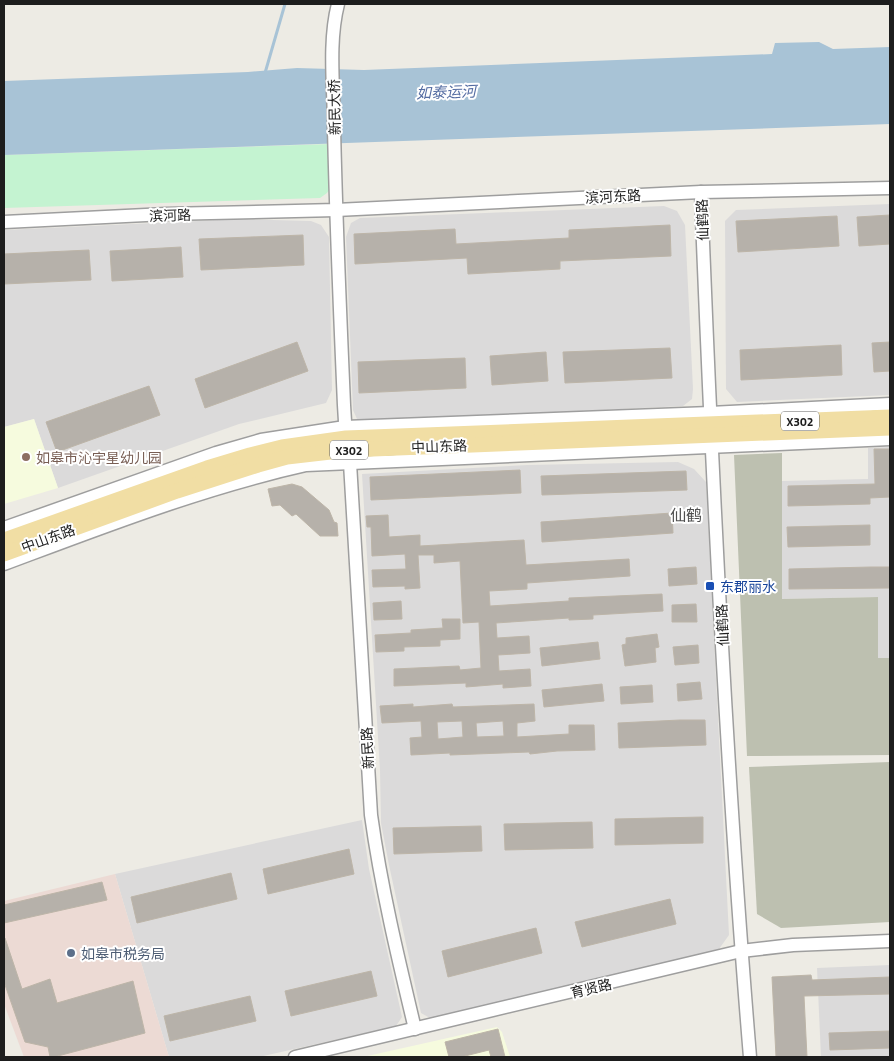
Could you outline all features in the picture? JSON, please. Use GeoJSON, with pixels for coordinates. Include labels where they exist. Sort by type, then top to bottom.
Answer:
{"type":"FeatureCollection","features":[{"type":"Feature","properties":{"kind":"main road","name":"中山东路"},"geometry":{"type":"LineString","coordinates":[[711,430],[890,417]]}},
{"type":"Feature","properties":{"kind":"main road","name":"中山东路"},"geometry":{"type":"LineString","coordinates":[[4,540],[172,481],[282,446],[711,430],[890,428]]}},
{"type":"Feature","properties":{"kind":"main road","name":"中山东路"},"geometry":{"type":"LineString","coordinates":[[4,554],[177,491],[258,464],[347,444]]}},
{"type":"Feature","properties":{"kind":"street","name":"新民大桥"},"geometry":{"type":"LineString","coordinates":[[336,210],[333,23],[338,4]]}},
{"type":"Feature","properties":{"kind":"street","name":"滨河东路"},"geometry":{"type":"LineString","coordinates":[[336,210],[701,192],[890,188]]}},
{"type":"Feature","properties":{"kind":"street","name":"仙鹤路"},"geometry":{"type":"LineString","coordinates":[[701,192],[711,430],[741,952],[750,1057]]}},
{"type":"Feature","properties":{"kind":"street","name":"滨河路"},"geometry":{"type":"LineString","coordinates":[[4,222],[166,214],[336,210]]}},
{"type":"Feature","properties":{"kind":"street","name":"新民路"},"geometry":{"type":"LineString","coordinates":[[336,210],[347,444],[371,815],[393,935],[415,1029]]}},
{"type":"Feature","properties":{"kind":"street"},"geometry":{"type":"LineString","coordinates":[[711,430],[890,404]]}},
{"type":"Feature","properties":{"kind":"street"},"geometry":{"type":"LineString","coordinates":[[4,528],[216,453],[262,440],[310,431],[347,444],[711,430],[890,439]]}},
{"type":"Feature","properties":{"kind":"street"},"geometry":{"type":"LineString","coordinates":[[4,564],[92,530],[206,492],[262,475],[306,465],[347,444]]}},
{"type":"Feature","properties":{"kind":"street","name":"育贤路"},"geometry":{"type":"LineString","coordinates":[[295,1057],[741,952],[794,945],[890,941]]}},
{"type":"Feature","properties":{"kind":"shaded area"},"geometry":{"type":"Polygon","coordinates":[[[331,144],[332,186],[320,198],[4,208],[4,155],[331,144]]]}},
{"type":"Feature","properties":{"kind":"shaded area"},"geometry":{"type":"Polygon","coordinates":[[[890,204],[890,395],[737,402],[726,389],[725,221],[736,210],[890,204]]]}},
{"type":"Feature","properties":{"kind":"shaded area"},"geometry":{"type":"Polygon","coordinates":[[[664,206],[677,211],[685,225],[693,389],[692,399],[683,406],[370,421],[357,419],[353,410],[346,237],[351,223],[360,218],[664,206]]]}},
{"type":"Feature","properties":{"kind":"shaded area"},"geometry":{"type":"Polygon","coordinates":[[[240,219],[311,221],[321,225],[329,237],[332,390],[326,403],[239,424],[58,488],[34,419],[4,427],[4,230],[240,219]]]}},
{"type":"Feature","properties":{"kind":"shaded area","name":"如皋市沁宇星幼儿园"},"geometry":{"type":"Polygon","coordinates":[[[34,419],[58,488],[4,504],[4,427],[34,419]]]}},
{"type":"Feature","properties":{"kind":"shaded area"},"geometry":{"type":"Polygon","coordinates":[[[890,447],[890,658],[878,658],[878,597],[782,599],[782,481],[868,479],[868,448],[890,447]]]}},
{"type":"Feature","properties":{"kind":"shaded area"},"geometry":{"type":"Polygon","coordinates":[[[782,453],[782,599],[878,597],[878,658],[890,658],[890,755],[747,756],[734,455],[782,453]]]}},
{"type":"Feature","properties":{"kind":"shaded area"},"geometry":{"type":"Polygon","coordinates":[[[678,462],[694,469],[706,482],[729,935],[719,949],[438,1018],[430,1018],[421,1013],[381,823],[380,770],[362,474],[528,465],[678,462]]]}},
{"type":"Feature","properties":{"kind":"shaded area"},"geometry":{"type":"Polygon","coordinates":[[[890,762],[890,922],[781,928],[757,914],[749,767],[890,762]]]}},
{"type":"Feature","properties":{"kind":"shaded area"},"geometry":{"type":"Polygon","coordinates":[[[362,820],[369,869],[402,1017],[396,1026],[259,1057],[169,1057],[115,874],[362,820]]]}},
{"type":"Feature","properties":{"kind":"shaded area","name":"如皋市税务局"},"geometry":{"type":"Polygon","coordinates":[[[115,874],[169,1057],[24,1057],[4,1004],[4,901],[115,874]]]}},
{"type":"Feature","properties":{"kind":"shaded area"},"geometry":{"type":"Polygon","coordinates":[[[890,965],[890,1057],[821,1057],[817,968],[890,965]]]}},
{"type":"Feature","properties":{"kind":"shaded area"},"geometry":{"type":"Polygon","coordinates":[[[497,1027],[502,1032],[510,1057],[363,1057],[497,1027]]]}},
{"type":"Feature","properties":{"kind":"water","name":"如泰运河"},"geometry":{"type":"Polygon","coordinates":[[[819,42],[833,49],[890,47],[890,124],[4,155],[4,81],[248,72],[297,68],[364,70],[772,54],[775,43],[819,42]]]}},
{"type":"Feature","properties":{"kind":"building"},"geometry":{"type":"Polygon","coordinates":[[[890,215],[890,244],[859,246],[857,217],[890,215]]]}},
{"type":"Feature","properties":{"kind":"building"},"geometry":{"type":"Polygon","coordinates":[[[837,216],[839,246],[738,252],[736,221],[837,216]]]}},
{"type":"Feature","properties":{"kind":"building"},"geometry":{"type":"Polygon","coordinates":[[[670,225],[671,256],[560,261],[560,269],[468,274],[467,258],[355,264],[354,234],[455,229],[456,244],[569,238],[569,230],[670,225]]]}},
{"type":"Feature","properties":{"kind":"building"},"geometry":{"type":"Polygon","coordinates":[[[303,235],[304,265],[201,270],[199,239],[303,235]]]}},
{"type":"Feature","properties":{"kind":"building"},"geometry":{"type":"Polygon","coordinates":[[[181,247],[183,277],[112,281],[110,251],[181,247]]]}},
{"type":"Feature","properties":{"kind":"building"},"geometry":{"type":"Polygon","coordinates":[[[89,250],[91,280],[4,284],[4,254],[89,250]]]}},
{"type":"Feature","properties":{"kind":"building"},"geometry":{"type":"Polygon","coordinates":[[[297,342],[308,371],[205,408],[195,379],[297,342]]]}},
{"type":"Feature","properties":{"kind":"building"},"geometry":{"type":"Polygon","coordinates":[[[890,342],[890,371],[874,372],[872,343],[890,342]]]}},
{"type":"Feature","properties":{"kind":"building"},"geometry":{"type":"Polygon","coordinates":[[[841,345],[842,375],[741,380],[740,350],[841,345]]]}},
{"type":"Feature","properties":{"kind":"building"},"geometry":{"type":"Polygon","coordinates":[[[670,348],[672,378],[565,383],[563,352],[670,348]]]}},
{"type":"Feature","properties":{"kind":"building"},"geometry":{"type":"Polygon","coordinates":[[[546,352],[548,381],[492,385],[490,356],[546,352]]]}},
{"type":"Feature","properties":{"kind":"building"},"geometry":{"type":"Polygon","coordinates":[[[465,358],[466,388],[359,393],[358,362],[465,358]]]}},
{"type":"Feature","properties":{"kind":"building"},"geometry":{"type":"Polygon","coordinates":[[[149,386],[160,415],[57,452],[46,422],[149,386]]]}},
{"type":"Feature","properties":{"kind":"building"},"geometry":{"type":"Polygon","coordinates":[[[874,449],[890,449],[890,497],[870,498],[870,504],[788,506],[788,486],[875,484],[874,449]]]}},
{"type":"Feature","properties":{"kind":"building"},"geometry":{"type":"Polygon","coordinates":[[[520,470],[521,493],[371,500],[370,477],[520,470]]]}},
{"type":"Feature","properties":{"kind":"building"},"geometry":{"type":"Polygon","coordinates":[[[686,471],[687,490],[542,495],[541,476],[686,471]]]}},
{"type":"Feature","properties":{"kind":"building"},"geometry":{"type":"Polygon","coordinates":[[[292,484],[302,487],[329,510],[334,522],[337,523],[338,536],[320,536],[296,514],[292,516],[280,505],[272,506],[268,489],[292,484]]]}},
{"type":"Feature","properties":{"kind":"building"},"geometry":{"type":"Polygon","coordinates":[[[672,513],[673,533],[542,542],[541,522],[672,513]]]}},
{"type":"Feature","properties":{"kind":"building"},"geometry":{"type":"Polygon","coordinates":[[[388,515],[389,537],[420,535],[420,546],[524,540],[526,565],[629,559],[630,576],[527,583],[527,589],[489,591],[490,606],[569,601],[569,598],[662,594],[663,611],[593,615],[593,619],[569,620],[569,618],[496,623],[497,638],[529,636],[530,653],[498,655],[499,671],[530,669],[531,686],[503,688],[503,684],[466,687],[466,683],[394,686],[394,669],[459,666],[460,670],[481,668],[479,622],[463,623],[460,561],[434,563],[434,555],[418,555],[420,588],[405,589],[405,586],[373,587],[372,570],[406,569],[405,554],[372,556],[371,527],[367,527],[366,516],[388,515]]]}},
{"type":"Feature","properties":{"kind":"building"},"geometry":{"type":"Polygon","coordinates":[[[870,525],[870,545],[788,547],[787,527],[870,525]]]}},
{"type":"Feature","properties":{"kind":"building"},"geometry":{"type":"Polygon","coordinates":[[[696,567],[697,584],[669,586],[668,569],[696,567]]]}},
{"type":"Feature","properties":{"kind":"building"},"geometry":{"type":"Polygon","coordinates":[[[890,567],[890,588],[789,589],[789,569],[890,567]]]}},
{"type":"Feature","properties":{"kind":"building"},"geometry":{"type":"Polygon","coordinates":[[[401,601],[402,619],[374,620],[373,603],[401,601]]]}},
{"type":"Feature","properties":{"kind":"building"},"geometry":{"type":"Polygon","coordinates":[[[696,604],[697,622],[672,622],[672,605],[696,604]]]}},
{"type":"Feature","properties":{"kind":"building"},"geometry":{"type":"Polygon","coordinates":[[[442,619],[460,619],[460,639],[440,640],[440,646],[404,647],[404,651],[376,652],[375,635],[411,633],[411,630],[443,628],[442,619]]]}},
{"type":"Feature","properties":{"kind":"building"},"geometry":{"type":"Polygon","coordinates":[[[657,634],[659,647],[655,648],[656,662],[625,666],[622,645],[626,644],[626,638],[657,634]]]}},
{"type":"Feature","properties":{"kind":"building"},"geometry":{"type":"Polygon","coordinates":[[[598,642],[600,659],[542,666],[540,648],[598,642]]]}},
{"type":"Feature","properties":{"kind":"building"},"geometry":{"type":"Polygon","coordinates":[[[698,645],[699,663],[675,665],[673,647],[698,645]]]}},
{"type":"Feature","properties":{"kind":"building"},"geometry":{"type":"Polygon","coordinates":[[[700,682],[702,699],[678,701],[677,684],[700,682]]]}},
{"type":"Feature","properties":{"kind":"building"},"geometry":{"type":"Polygon","coordinates":[[[602,684],[604,701],[544,707],[542,690],[602,684]]]}},
{"type":"Feature","properties":{"kind":"building"},"geometry":{"type":"Polygon","coordinates":[[[652,685],[653,702],[621,704],[620,687],[652,685]]]}},
{"type":"Feature","properties":{"kind":"building"},"geometry":{"type":"Polygon","coordinates":[[[413,704],[413,707],[452,704],[453,707],[534,704],[535,721],[517,723],[517,737],[569,734],[569,725],[594,725],[595,750],[530,754],[529,752],[411,755],[410,738],[422,737],[421,721],[382,723],[380,706],[413,704]],[[462,721],[437,722],[438,739],[463,737],[462,721]],[[503,721],[476,723],[477,737],[504,736],[503,721]]]}},
{"type":"Feature","properties":{"kind":"building"},"geometry":{"type":"Polygon","coordinates":[[[705,720],[706,745],[619,748],[618,723],[705,720]]]}},
{"type":"Feature","properties":{"kind":"building"},"geometry":{"type":"Polygon","coordinates":[[[703,817],[703,843],[615,845],[615,819],[703,817]]]}},
{"type":"Feature","properties":{"kind":"building"},"geometry":{"type":"Polygon","coordinates":[[[592,822],[593,848],[505,850],[504,824],[592,822]]]}},
{"type":"Feature","properties":{"kind":"building"},"geometry":{"type":"Polygon","coordinates":[[[481,826],[482,851],[394,854],[393,828],[481,826]]]}},
{"type":"Feature","properties":{"kind":"building"},"geometry":{"type":"Polygon","coordinates":[[[349,849],[354,874],[268,894],[263,869],[349,849]]]}},
{"type":"Feature","properties":{"kind":"building"},"geometry":{"type":"Polygon","coordinates":[[[231,873],[237,899],[137,923],[131,897],[231,873]]]}},
{"type":"Feature","properties":{"kind":"building"},"geometry":{"type":"Polygon","coordinates":[[[102,882],[107,900],[4,923],[4,905],[102,882]]]}},
{"type":"Feature","properties":{"kind":"building"},"geometry":{"type":"Polygon","coordinates":[[[670,899],[676,924],[582,947],[575,922],[670,899]]]}},
{"type":"Feature","properties":{"kind":"building"},"geometry":{"type":"Polygon","coordinates":[[[536,928],[542,953],[448,977],[442,951],[536,928]]]}},
{"type":"Feature","properties":{"kind":"building"},"geometry":{"type":"Polygon","coordinates":[[[4,938],[22,989],[50,979],[57,1003],[133,981],[145,1033],[54,1057],[50,1057],[48,1047],[25,1042],[4,982],[4,938]]]}},
{"type":"Feature","properties":{"kind":"building"},"geometry":{"type":"Polygon","coordinates":[[[371,971],[377,996],[291,1016],[285,991],[371,971]]]}},
{"type":"Feature","properties":{"kind":"building"},"geometry":{"type":"Polygon","coordinates":[[[811,975],[812,980],[890,977],[890,994],[804,996],[807,1057],[776,1057],[772,977],[811,975]]]}},
{"type":"Feature","properties":{"kind":"building"},"geometry":{"type":"Polygon","coordinates":[[[250,996],[256,1021],[170,1041],[164,1016],[250,996]]]}},
{"type":"Feature","properties":{"kind":"building"},"geometry":{"type":"Polygon","coordinates":[[[498,1029],[505,1057],[491,1057],[489,1050],[461,1057],[449,1057],[445,1042],[498,1029]]]}},
{"type":"Feature","properties":{"kind":"building"},"geometry":{"type":"Polygon","coordinates":[[[890,1031],[890,1048],[830,1050],[829,1033],[890,1031]]]}},
{"type":"Feature","properties":{"kind":"waterway"},"geometry":{"type":"LineString","coordinates":[[265,73],[285,4]]}},
{"type":"Feature","properties":{"kind":"place","name":"如皋市沁宇星幼儿园"},"geometry":{"type":"Point","coordinates":[26,457]}},
{"type":"Feature","properties":{"kind":"place","name":"东郡丽水"},"geometry":{"type":"Point","coordinates":[710,586]}},
{"type":"Feature","properties":{"kind":"place","name":"如皋市税务局"},"geometry":{"type":"Point","coordinates":[71,953]}},
{"type":"Feature","properties":{"kind":"district","name":"仙鹤"},"geometry":{"type":"Point","coordinates":[686,515]}}]}
